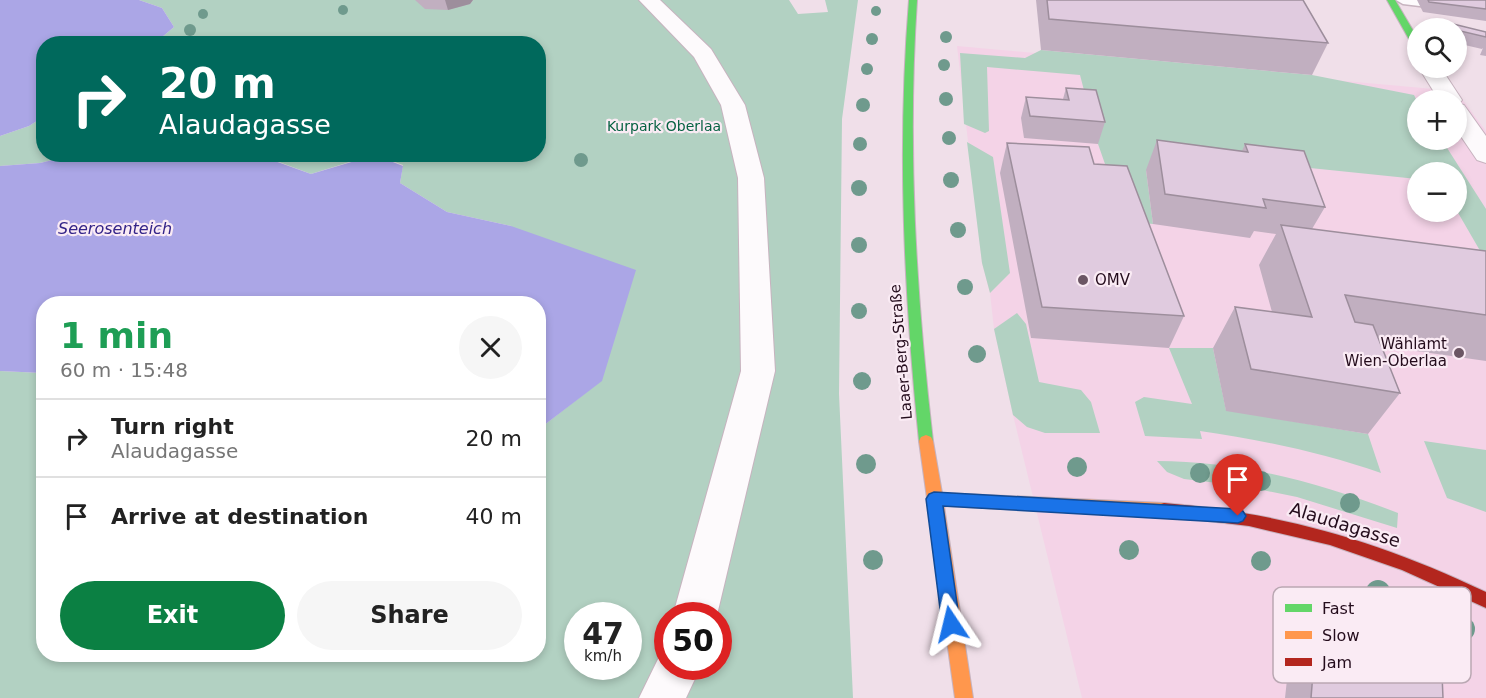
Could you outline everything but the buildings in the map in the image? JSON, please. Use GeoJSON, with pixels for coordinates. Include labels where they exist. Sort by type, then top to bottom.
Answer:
{"type":"FeatureCollection","features":[{"type":"Feature","properties":{"kind":"main road","name":"Laaer-Berg-Straße"},"geometry":{"type":"LineString","coordinates":[[913,0],[906,62],[906,197],[922,411],[945,590],[964,698]]}},
{"type":"Feature","properties":{"kind":"main road"},"geometry":{"type":"LineString","coordinates":[[1391,0],[1407,28]]}},
{"type":"Feature","properties":{"kind":"main road","name":"Alaudagasse"},"geometry":{"type":"LineString","coordinates":[[934,499],[1218,513],[1258,518],[1376,550],[1457,587]]}},
{"type":"Feature","properties":{"kind":"main road","name":"Alaudagasse"},"geometry":{"type":"LineString","coordinates":[[1471,593],[1486,600]]}},
{"type":"Feature","properties":{"kind":"street"},"geometry":{"type":"LineString","coordinates":[[649,0],[703,54],[733,105],[751,178],[758,371],[698,602]]}},
{"type":"Feature","properties":{"kind":"street"},"geometry":{"type":"LineString","coordinates":[[1467,125],[1484,147]]}},
{"type":"Feature","properties":{"kind":"street"},"geometry":{"type":"LineString","coordinates":[[662,698],[671,680]]}},
{"type":"Feature","properties":{"kind":"lane"},"geometry":{"type":"LineString","coordinates":[[1403,0],[1486,10]]}},
{"type":"Feature","properties":{"kind":"shaded area"},"geometry":{"type":"Polygon","coordinates":[[[957,46],[1445,90],[1407,90],[1407,150],[1467,150],[1467,106],[1486,131],[1486,698],[1082,698],[994,329],[990,293],[982,263],[957,46]]]}},
{"type":"Feature","properties":{"kind":"green space","name":"Kurpark Oberlaa"},"geometry":{"type":"Polygon","coordinates":[[[139,0],[789,0],[798,14],[828,12],[825,0],[858,0],[842,119],[839,394],[853,698],[0,698],[0,371],[36,373],[36,662],[546,662],[546,424],[602,380],[511,226],[447,212],[400,183],[403,165],[395,162],[546,162],[546,36],[163,36],[174,27],[162,8],[139,0]]]}},
{"type":"Feature","properties":{"kind":"green space"},"geometry":{"type":"Polygon","coordinates":[[[1041,50],[1312,75],[1407,94],[1407,150],[1448,150],[1456,162],[1407,162],[1407,178],[1281,165],[1146,170],[1153,224],[1125,221],[1098,144],[1080,75],[987,67],[989,131],[985,133],[964,124],[960,53],[1025,58],[1041,50]]]}},
{"type":"Feature","properties":{"kind":"green space"},"geometry":{"type":"Polygon","coordinates":[[[36,122],[36,162],[44,162],[0,166],[0,136],[36,122]]]}},
{"type":"Feature","properties":{"kind":"green space"},"geometry":{"type":"Polygon","coordinates":[[[967,142],[993,157],[1010,273],[990,293],[982,263],[967,142]]]}},
{"type":"Feature","properties":{"kind":"green space"},"geometry":{"type":"Polygon","coordinates":[[[279,162],[349,162],[311,174],[279,162]]]}},
{"type":"Feature","properties":{"kind":"green space"},"geometry":{"type":"Polygon","coordinates":[[[1467,179],[1486,209],[1486,261],[1463,222],[1467,222],[1467,179]]]}},
{"type":"Feature","properties":{"kind":"green space"},"geometry":{"type":"Polygon","coordinates":[[[1017,313],[1026,324],[1039,382],[1081,390],[1091,402],[1100,433],[1045,433],[1027,427],[1013,415],[994,329],[1017,313]]]}},
{"type":"Feature","properties":{"kind":"green space"},"geometry":{"type":"Polygon","coordinates":[[[1169,348],[1213,348],[1226,410],[1368,434],[1381,473],[1314,453],[1200,431],[1202,439],[1145,436],[1135,402],[1144,397],[1192,404],[1169,348]]]}},
{"type":"Feature","properties":{"kind":"green space"},"geometry":{"type":"Polygon","coordinates":[[[1424,441],[1486,450],[1486,512],[1447,498],[1424,441]]]}},
{"type":"Feature","properties":{"kind":"green space"},"geometry":{"type":"Polygon","coordinates":[[[1157,461],[1219,465],[1310,483],[1398,513],[1397,528],[1297,497],[1242,486],[1184,479],[1167,472],[1157,461]]]}},
{"type":"Feature","properties":{"kind":"water"},"geometry":{"type":"Polygon","coordinates":[[[0,0],[139,0],[162,8],[174,27],[163,36],[36,36],[36,122],[0,136],[0,0]]]}},
{"type":"Feature","properties":{"kind":"water","name":"Seerosenteich"},"geometry":{"type":"Polygon","coordinates":[[[278,162],[311,174],[351,162],[393,162],[403,166],[400,183],[447,212],[511,226],[636,270],[602,381],[546,424],[546,296],[36,296],[36,373],[0,371],[0,166],[40,163],[278,162]]]}},
{"type":"Feature","properties":{"kind":"traffic: fast"},"geometry":{"type":"LineString","coordinates":[[913,0],[906,166],[911,276],[926,441]]}},
{"type":"Feature","properties":{"kind":"traffic: fast"},"geometry":{"type":"LineString","coordinates":[[1391,0],[1407,28]]}},
{"type":"Feature","properties":{"kind":"traffic: slow"},"geometry":{"type":"LineString","coordinates":[[926,441],[964,698]]}},
{"type":"Feature","properties":{"kind":"traffic: slow"},"geometry":{"type":"LineString","coordinates":[[934,499],[1164,510]]}},
{"type":"Feature","properties":{"kind":"traffic: jam"},"geometry":{"type":"LineString","coordinates":[[1164,510],[1207,513],[1290,527],[1369,550],[1459,587]]}},
{"type":"Feature","properties":{"kind":"traffic: jam"},"geometry":{"type":"LineString","coordinates":[[1471,593],[1486,600]]}},
{"type":"Feature","properties":{"kind":"place","name":"OMV"},"geometry":{"type":"Point","coordinates":[1083,280]}},
{"type":"Feature","properties":{"kind":"place","name":"Wählamt Wien-Oberlaa"},"geometry":{"type":"Point","coordinates":[1459,353]}},
{"type":"Feature","properties":{"kind":"route"},"geometry":{"type":"LineString","coordinates":[[951,624],[934,499],[1218,513],[1238,516]]}}]}
